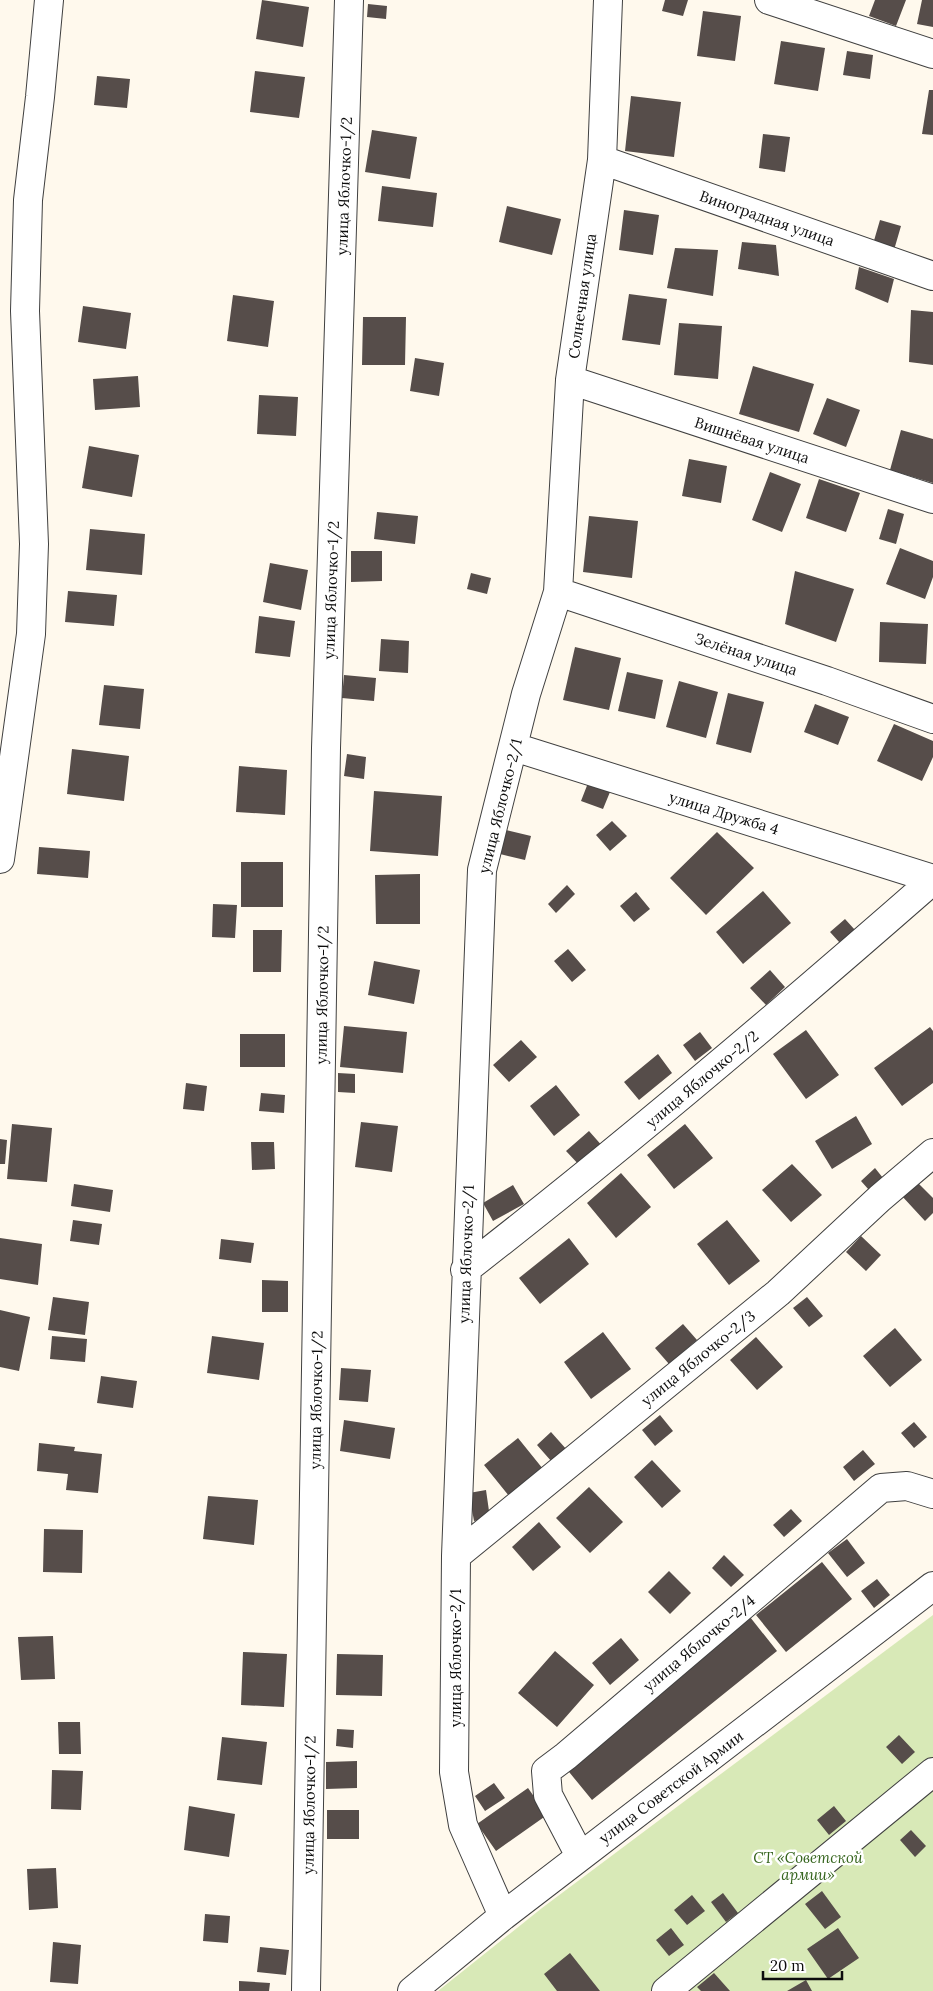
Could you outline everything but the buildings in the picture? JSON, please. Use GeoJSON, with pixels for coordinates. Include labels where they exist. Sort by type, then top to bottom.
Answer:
{"type":"FeatureCollection","features":[{"type":"Feature","properties":{"kind":"street"},"geometry":{"type":"LineString","coordinates":[[0,859],[32,634],[34,544],[25,311],[28,200],[49,0]]}},
{"type":"Feature","properties":{"kind":"street","name":"улица Яблочко-1/2"},"geometry":{"type":"LineString","coordinates":[[306,1991],[326,748],[349,0]]}},
{"type":"Feature","properties":{"kind":"street","name":"Солнечная улица"},"geometry":{"type":"LineString","coordinates":[[558,592],[570,380],[602,160],[608,0]]}},
{"type":"Feature","properties":{"kind":"street"},"geometry":{"type":"LineString","coordinates":[[769,0],[933,54]]}},
{"type":"Feature","properties":{"kind":"street","name":"Виноградная улица"},"geometry":{"type":"LineString","coordinates":[[602,160],[933,276]]}},
{"type":"Feature","properties":{"kind":"street","name":"Вишнёвая улица"},"geometry":{"type":"LineString","coordinates":[[570,380],[933,499]]}},
{"type":"Feature","properties":{"kind":"street","name":"Зелёная улица"},"geometry":{"type":"LineString","coordinates":[[558,592],[817,678],[933,719]]}},
{"type":"Feature","properties":{"kind":"street","name":"улица Яблочко-2/1"},"geometry":{"type":"LineString","coordinates":[[503,1916],[463,1825],[454,1772],[456,1556],[482,870],[526,694],[558,592]]}},
{"type":"Feature","properties":{"kind":"street","name":"улица Дружба 4"},"geometry":{"type":"LineString","coordinates":[[514,747],[933,879]]}},
{"type":"Feature","properties":{"kind":"street","name":"улица Яблочко-2/2"},"geometry":{"type":"LineString","coordinates":[[466,1270],[558,1198],[750,1040],[933,879]]}},
{"type":"Feature","properties":{"kind":"street","name":"улица Яблочко-2/3"},"geometry":{"type":"LineString","coordinates":[[456,1556],[778,1293],[880,1198],[933,1153]]}},
{"type":"Feature","properties":{"kind":"street","name":"улица Яблочко-2/4"},"geometry":{"type":"LineString","coordinates":[[580,1856],[548,1796],[546,1770],[566,1756],[881,1488],[907,1486],[933,1494]]}},
{"type":"Feature","properties":{"kind":"street","name":"улица Советской Армии"},"geometry":{"type":"LineString","coordinates":[[412,1991],[580,1856],[933,1586]]}},
{"type":"Feature","properties":{"kind":"street"},"geometry":{"type":"LineString","coordinates":[[666,1991],[933,1772]]}},
{"type":"Feature","properties":{"kind":"green space","name":"СТ «Советской армии»"},"geometry":{"type":"Polygon","coordinates":[[[933,1615],[933,1991],[438,1991],[542,1908],[933,1615]]]}}]}
